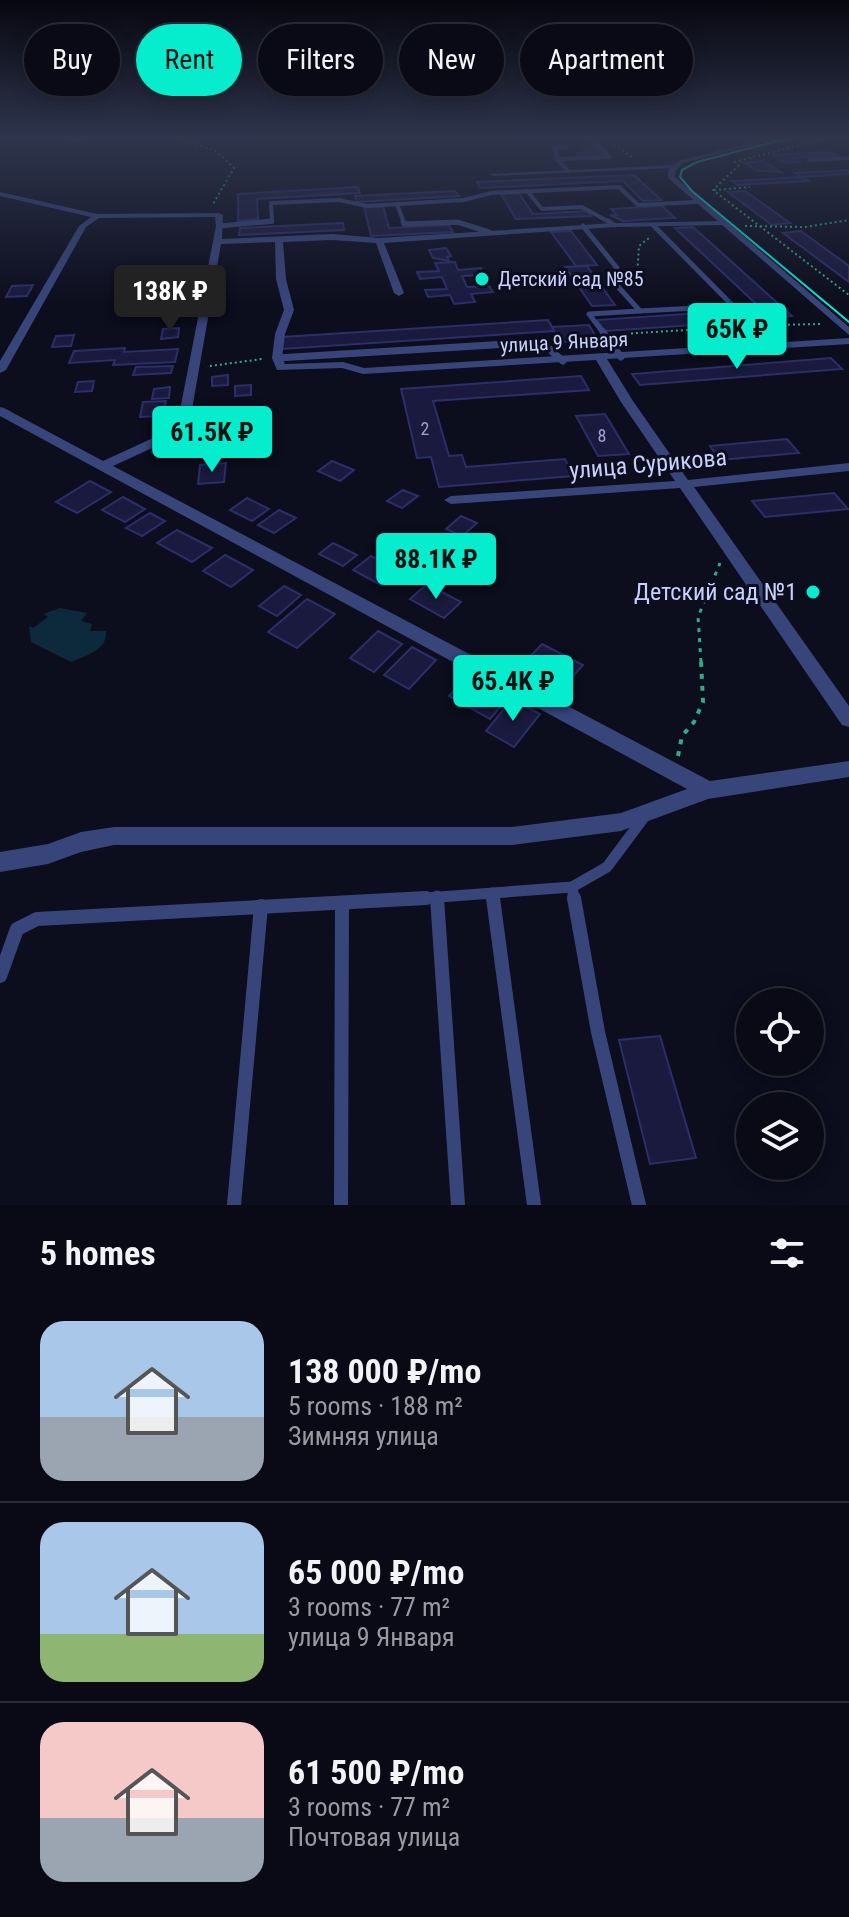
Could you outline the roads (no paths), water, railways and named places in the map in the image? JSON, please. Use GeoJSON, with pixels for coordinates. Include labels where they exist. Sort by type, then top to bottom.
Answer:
{"type":"FeatureCollection","features":[{"type":"Feature","properties":{"kind":"street"},"geometry":{"type":"LineString","coordinates":[[686,192],[849,332]]}},
{"type":"Feature","properties":{"kind":"street"},"geometry":{"type":"LineString","coordinates":[[0,194],[97,216],[216,218],[217,242],[185,415],[176,429],[103,466]]}},
{"type":"Feature","properties":{"kind":"street"},"geometry":{"type":"LineString","coordinates":[[0,370],[83,226],[97,216]]}},
{"type":"Feature","properties":{"kind":"street"},"geometry":{"type":"LineString","coordinates":[[217,242],[332,237],[379,241],[583,226],[725,225]]}},
{"type":"Feature","properties":{"kind":"street"},"geometry":{"type":"LineString","coordinates":[[279,240],[281,279],[289,310],[280,334],[279,363]]}},
{"type":"Feature","properties":{"kind":"street"},"geometry":{"type":"LineString","coordinates":[[379,241],[399,293]]}},
{"type":"Feature","properties":{"kind":"street","name":"улица 9 Января"},"geometry":{"type":"LineString","coordinates":[[279,363],[343,365],[363,371],[601,359],[849,341]]}},
{"type":"Feature","properties":{"kind":"street"},"geometry":{"type":"LineString","coordinates":[[601,359],[627,402],[849,720]]}},
{"type":"Feature","properties":{"kind":"street"},"geometry":{"type":"LineString","coordinates":[[0,411],[708,790]]}},
{"type":"Feature","properties":{"kind":"street","name":"улица Сурикова"},"geometry":{"type":"LineString","coordinates":[[451,500],[685,484],[849,467]]}},
{"type":"Feature","properties":{"kind":"street"},"geometry":{"type":"LineString","coordinates":[[0,862],[48,854],[81,842],[114,836],[512,836],[589,829],[647,813],[708,790],[849,769]]}},
{"type":"Feature","properties":{"kind":"lane"},"geometry":{"type":"LineString","coordinates":[[216,218],[272,222],[271,203],[339,200],[367,206],[464,200],[505,192]]}},
{"type":"Feature","properties":{"kind":"lane"},"geometry":{"type":"LineString","coordinates":[[528,192],[542,209],[582,207],[614,225]]}},
{"type":"Feature","properties":{"kind":"lane"},"geometry":{"type":"LineString","coordinates":[[625,192],[638,205],[696,202]]}},
{"type":"Feature","properties":{"kind":"lane"},"geometry":{"type":"LineString","coordinates":[[397,204],[404,224],[457,222],[489,232]]}},
{"type":"Feature","properties":{"kind":"lane"},"geometry":{"type":"LineString","coordinates":[[653,225],[774,347]]}},
{"type":"Feature","properties":{"kind":"lane"},"geometry":{"type":"LineString","coordinates":[[583,226],[617,268],[612,280],[640,311]]}},
{"type":"Feature","properties":{"kind":"lane"},"geometry":{"type":"LineString","coordinates":[[621,357],[589,314],[733,306]]}},
{"type":"Feature","properties":{"kind":"lane"},"geometry":{"type":"LineString","coordinates":[[279,363],[541,342],[563,361]]}},
{"type":"Feature","properties":{"kind":"lane"},"geometry":{"type":"LineString","coordinates":[[0,976],[17,929],[37,919],[342,904],[572,887],[607,867],[647,813]]}},
{"type":"Feature","properties":{"kind":"lane"},"geometry":{"type":"LineString","coordinates":[[572,887],[598,1032],[639,1205]]}},
{"type":"Feature","properties":{"kind":"lane"},"geometry":{"type":"LineString","coordinates":[[492,893],[534,1205]]}},
{"type":"Feature","properties":{"kind":"lane"},"geometry":{"type":"LineString","coordinates":[[437,896],[458,1205]]}},
{"type":"Feature","properties":{"kind":"lane"},"geometry":{"type":"LineString","coordinates":[[341,1205],[342,904]]}},
{"type":"Feature","properties":{"kind":"lane"},"geometry":{"type":"LineString","coordinates":[[234,1205],[261,906]]}},
{"type":"Feature","properties":{"kind":"water"},"geometry":{"type":"Polygon","coordinates":[[[60,608],[87,613],[81,621],[92,624],[90,631],[106,631],[106,638],[99,648],[71,662],[31,642],[29,626],[33,628],[48,617],[43,614],[60,608]]]}},
{"type":"Feature","properties":{"kind":"tram line"},"geometry":{"type":"LineString","coordinates":[[693,192],[849,322]]}},
{"type":"Feature","properties":{"kind":"place","name":"Детский сад №85"},"geometry":{"type":"Point","coordinates":[482,279]}},
{"type":"Feature","properties":{"kind":"place","name":"Детский сад №1"},"geometry":{"type":"Point","coordinates":[813,592]}}]}
